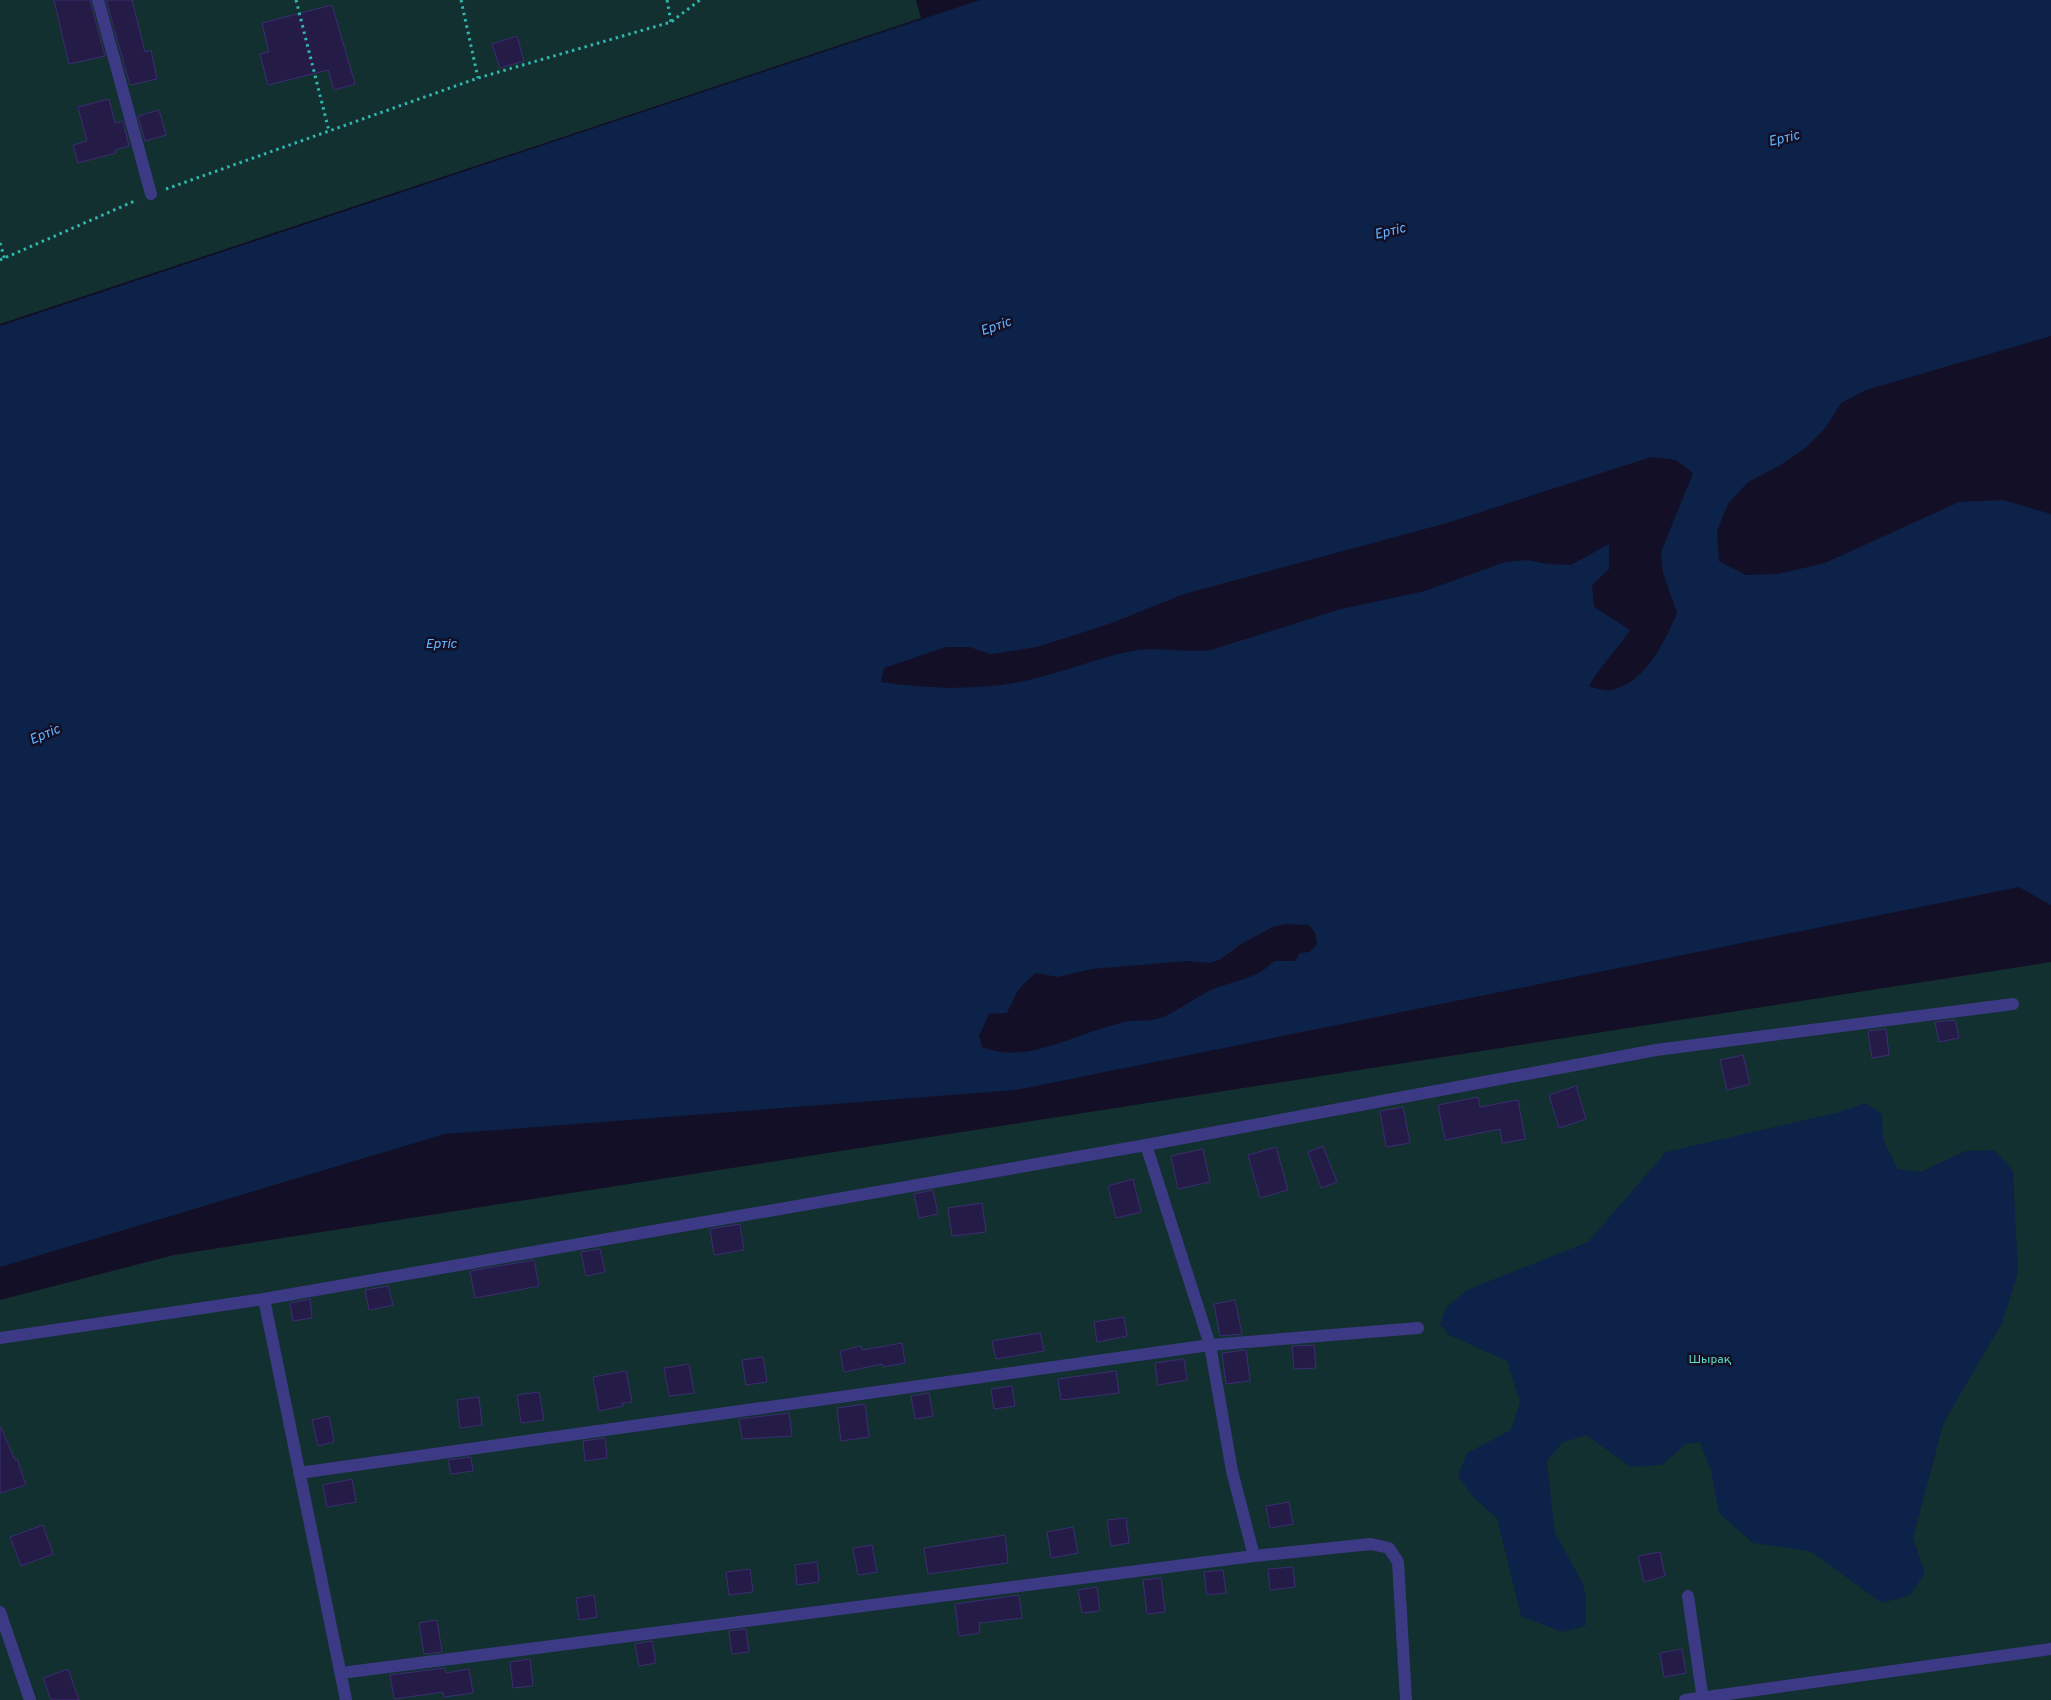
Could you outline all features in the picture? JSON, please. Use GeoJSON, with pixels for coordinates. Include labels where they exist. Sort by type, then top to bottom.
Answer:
{"type":"FeatureCollection","features":[{"type":"Feature","properties":{"kind":"street"},"geometry":{"type":"LineString","coordinates":[[98,0],[151,194]]}},
{"type":"Feature","properties":{"kind":"street"},"geometry":{"type":"LineString","coordinates":[[0,1338],[264,1299],[1146,1145],[1656,1050],[2013,1004]]}},
{"type":"Feature","properties":{"kind":"street"},"geometry":{"type":"LineString","coordinates":[[1146,1145],[1210,1345],[1232,1471],[1254,1556]]}},
{"type":"Feature","properties":{"kind":"street"},"geometry":{"type":"LineString","coordinates":[[264,1299],[346,1700]]}},
{"type":"Feature","properties":{"kind":"street"},"geometry":{"type":"LineString","coordinates":[[299,1472],[1210,1345],[1418,1328]]}},
{"type":"Feature","properties":{"kind":"street"},"geometry":{"type":"LineString","coordinates":[[340,1673],[1254,1556],[1371,1544],[1389,1548],[1398,1562],[1406,1700]]}},
{"type":"Feature","properties":{"kind":"street"},"geometry":{"type":"LineString","coordinates":[[1688,1596],[1703,1698]]}},
{"type":"Feature","properties":{"kind":"street"},"geometry":{"type":"LineString","coordinates":[[0,1612],[30,1700]]}},
{"type":"Feature","properties":{"kind":"street"},"geometry":{"type":"LineString","coordinates":[[1685,1700],[2051,1649]]}},
{"type":"Feature","properties":{"kind":"path"},"geometry":{"type":"LineString","coordinates":[[296,0],[329,131]]}},
{"type":"Feature","properties":{"kind":"path"},"geometry":{"type":"LineString","coordinates":[[461,0],[478,78]]}},
{"type":"Feature","properties":{"kind":"path"},"geometry":{"type":"LineString","coordinates":[[667,0],[672,22]]}},
{"type":"Feature","properties":{"kind":"path"},"geometry":{"type":"LineString","coordinates":[[0,243],[2,260],[151,194],[478,78],[672,22],[700,0]]}},
{"type":"Feature","properties":{"kind":"green space"},"geometry":{"type":"Polygon","coordinates":[[[0,0],[916,0],[921,18],[0,324],[0,0]]]}},
{"type":"Feature","properties":{"kind":"green space","name":"Шырақ"},"geometry":{"type":"Polygon","coordinates":[[[2051,962],[2051,1700],[0,1700],[0,1300],[174,1255],[2051,962]]]}},
{"type":"Feature","properties":{"kind":"water","name":"Ертіс"},"geometry":{"type":"Polygon","coordinates":[[[980,0],[2051,0],[2051,336],[1866,390],[1841,403],[1826,427],[1804,449],[1779,466],[1748,482],[1728,504],[1717,531],[1719,561],[1746,575],[1778,574],[1825,563],[1959,502],[2003,500],[2051,514],[2051,905],[2019,887],[1016,1090],[445,1134],[0,1267],[0,326],[980,0]],[[1651,457],[1447,523],[1184,594],[1109,624],[1037,647],[991,654],[969,647],[946,647],[884,668],[881,682],[955,688],[993,686],[1029,680],[1132,651],[1152,649],[1211,650],[1341,609],[1425,591],[1505,562],[1527,560],[1548,564],[1571,565],[1609,544],[1609,569],[1592,585],[1594,607],[1630,630],[1589,686],[1611,690],[1623,686],[1644,670],[1660,648],[1677,613],[1663,573],[1661,552],[1693,473],[1676,460],[1651,457]],[[1286,924],[1273,927],[1241,944],[1221,959],[1210,963],[1188,961],[1092,969],[1058,977],[1035,973],[1018,990],[1007,1013],[989,1014],[979,1036],[982,1047],[998,1051],[1031,1051],[1124,1022],[1159,1019],[1209,991],[1259,973],[1274,961],[1295,961],[1300,953],[1310,952],[1317,944],[1315,933],[1309,925],[1286,924]]]}},
{"type":"Feature","properties":{"kind":"water"},"geometry":{"type":"Polygon","coordinates":[[[1866,1103],[1882,1114],[1883,1139],[1898,1169],[1921,1172],[1965,1151],[1994,1150],[2013,1171],[2018,1273],[2002,1323],[1944,1422],[1913,1538],[1925,1573],[1910,1595],[1882,1603],[1810,1551],[1753,1543],[1719,1513],[1711,1471],[1700,1442],[1686,1444],[1662,1465],[1631,1467],[1586,1435],[1562,1443],[1547,1461],[1555,1533],[1583,1584],[1586,1598],[1585,1626],[1562,1632],[1521,1616],[1497,1518],[1473,1497],[1458,1476],[1467,1453],[1511,1430],[1520,1402],[1507,1361],[1449,1335],[1440,1324],[1446,1308],[1467,1290],[1588,1242],[1666,1152],[1836,1113],[1866,1103]]]}},
{"type":"Feature","properties":{"kind":"building"},"geometry":{"type":"Polygon","coordinates":[[[54,0],[90,0],[105,56],[69,64],[54,0]]]}},
{"type":"Feature","properties":{"kind":"building"},"geometry":{"type":"Polygon","coordinates":[[[106,0],[132,0],[145,52],[151,50],[157,79],[130,85],[106,0]]]}},
{"type":"Feature","properties":{"kind":"building"},"geometry":{"type":"Polygon","coordinates":[[[332,5],[355,84],[334,90],[328,70],[268,85],[260,54],[269,52],[262,23],[332,5]]]}},
{"type":"Feature","properties":{"kind":"building"},"geometry":{"type":"Polygon","coordinates":[[[517,36],[524,61],[500,68],[492,44],[517,36]]]}},
{"type":"Feature","properties":{"kind":"building"},"geometry":{"type":"Polygon","coordinates":[[[109,99],[115,123],[123,121],[129,146],[115,150],[116,153],[78,163],[73,145],[87,141],[78,107],[109,99]]]}},
{"type":"Feature","properties":{"kind":"building"},"geometry":{"type":"Polygon","coordinates":[[[159,110],[166,135],[145,141],[138,116],[159,110]]]}},
{"type":"Feature","properties":{"kind":"building"},"geometry":{"type":"Polygon","coordinates":[[[1955,1020],[1959,1038],[1939,1042],[1935,1022],[1955,1020]]]}},
{"type":"Feature","properties":{"kind":"building"},"geometry":{"type":"Polygon","coordinates":[[[1886,1029],[1889,1055],[1872,1058],[1868,1031],[1886,1029]]]}},
{"type":"Feature","properties":{"kind":"building"},"geometry":{"type":"Polygon","coordinates":[[[1743,1055],[1750,1084],[1727,1090],[1720,1060],[1743,1055]]]}},
{"type":"Feature","properties":{"kind":"building"},"geometry":{"type":"Polygon","coordinates":[[[1576,1086],[1586,1119],[1559,1128],[1549,1095],[1576,1086]]]}},
{"type":"Feature","properties":{"kind":"building"},"geometry":{"type":"Polygon","coordinates":[[[1478,1097],[1480,1107],[1518,1100],[1525,1139],[1502,1143],[1500,1129],[1445,1140],[1438,1105],[1478,1097]]]}},
{"type":"Feature","properties":{"kind":"building"},"geometry":{"type":"Polygon","coordinates":[[[1403,1107],[1410,1143],[1386,1147],[1380,1111],[1403,1107]]]}},
{"type":"Feature","properties":{"kind":"building"},"geometry":{"type":"Polygon","coordinates":[[[1323,1146],[1337,1182],[1321,1188],[1308,1152],[1323,1146]]]}},
{"type":"Feature","properties":{"kind":"building"},"geometry":{"type":"Polygon","coordinates":[[[1276,1147],[1288,1190],[1260,1198],[1248,1155],[1276,1147]]]}},
{"type":"Feature","properties":{"kind":"building"},"geometry":{"type":"Polygon","coordinates":[[[1203,1149],[1210,1182],[1178,1189],[1171,1156],[1203,1149]]]}},
{"type":"Feature","properties":{"kind":"building"},"geometry":{"type":"Polygon","coordinates":[[[1133,1179],[1141,1212],[1116,1218],[1108,1186],[1133,1179]]]}},
{"type":"Feature","properties":{"kind":"building"},"geometry":{"type":"Polygon","coordinates":[[[933,1190],[938,1214],[919,1218],[914,1194],[933,1190]]]}},
{"type":"Feature","properties":{"kind":"building"},"geometry":{"type":"Polygon","coordinates":[[[982,1203],[986,1232],[952,1236],[948,1208],[982,1203]]]}},
{"type":"Feature","properties":{"kind":"building"},"geometry":{"type":"Polygon","coordinates":[[[740,1224],[744,1250],[714,1255],[710,1229],[740,1224]]]}},
{"type":"Feature","properties":{"kind":"building"},"geometry":{"type":"Polygon","coordinates":[[[600,1249],[605,1272],[586,1276],[581,1252],[600,1249]]]}},
{"type":"Feature","properties":{"kind":"building"},"geometry":{"type":"Polygon","coordinates":[[[534,1260],[539,1286],[475,1298],[470,1271],[534,1260]]]}},
{"type":"Feature","properties":{"kind":"building"},"geometry":{"type":"Polygon","coordinates":[[[388,1286],[393,1305],[369,1310],[365,1290],[388,1286]]]}},
{"type":"Feature","properties":{"kind":"building"},"geometry":{"type":"Polygon","coordinates":[[[310,1299],[312,1318],[293,1321],[290,1303],[310,1299]]]}},
{"type":"Feature","properties":{"kind":"building"},"geometry":{"type":"Polygon","coordinates":[[[1235,1300],[1242,1334],[1220,1336],[1214,1304],[1235,1300]]]}},
{"type":"Feature","properties":{"kind":"building"},"geometry":{"type":"Polygon","coordinates":[[[1124,1317],[1127,1336],[1097,1342],[1094,1322],[1124,1317]]]}},
{"type":"Feature","properties":{"kind":"building"},"geometry":{"type":"Polygon","coordinates":[[[1040,1333],[1044,1351],[996,1359],[992,1341],[1040,1333]]]}},
{"type":"Feature","properties":{"kind":"building"},"geometry":{"type":"Polygon","coordinates":[[[902,1343],[905,1363],[883,1367],[882,1364],[844,1372],[840,1351],[861,1346],[862,1350],[902,1343]]]}},
{"type":"Feature","properties":{"kind":"building"},"geometry":{"type":"Polygon","coordinates":[[[1314,1345],[1316,1368],[1294,1369],[1292,1346],[1314,1345]]]}},
{"type":"Feature","properties":{"kind":"building"},"geometry":{"type":"Polygon","coordinates":[[[1246,1350],[1250,1381],[1226,1384],[1222,1353],[1246,1350]]]}},
{"type":"Feature","properties":{"kind":"building"},"geometry":{"type":"Polygon","coordinates":[[[763,1357],[767,1382],[746,1385],[742,1360],[763,1357]]]}},
{"type":"Feature","properties":{"kind":"building"},"geometry":{"type":"Polygon","coordinates":[[[1184,1359],[1187,1380],[1158,1385],[1155,1363],[1184,1359]]]}},
{"type":"Feature","properties":{"kind":"building"},"geometry":{"type":"Polygon","coordinates":[[[689,1364],[694,1393],[669,1396],[664,1368],[689,1364]]]}},
{"type":"Feature","properties":{"kind":"building"},"geometry":{"type":"Polygon","coordinates":[[[626,1371],[632,1402],[622,1403],[623,1406],[599,1411],[593,1377],[626,1371]]]}},
{"type":"Feature","properties":{"kind":"building"},"geometry":{"type":"Polygon","coordinates":[[[1116,1371],[1119,1393],[1061,1400],[1058,1379],[1116,1371]]]}},
{"type":"Feature","properties":{"kind":"building"},"geometry":{"type":"Polygon","coordinates":[[[1012,1386],[1015,1406],[994,1409],[991,1389],[1012,1386]]]}},
{"type":"Feature","properties":{"kind":"building"},"geometry":{"type":"Polygon","coordinates":[[[539,1392],[544,1420],[521,1423],[517,1395],[539,1392]]]}},
{"type":"Feature","properties":{"kind":"building"},"geometry":{"type":"Polygon","coordinates":[[[929,1393],[933,1416],[915,1419],[911,1396],[929,1393]]]}},
{"type":"Feature","properties":{"kind":"building"},"geometry":{"type":"Polygon","coordinates":[[[479,1397],[482,1425],[460,1428],[457,1400],[479,1397]]]}},
{"type":"Feature","properties":{"kind":"building"},"geometry":{"type":"Polygon","coordinates":[[[865,1404],[869,1437],[841,1441],[837,1408],[865,1404]]]}},
{"type":"Feature","properties":{"kind":"building"},"geometry":{"type":"Polygon","coordinates":[[[789,1413],[792,1436],[742,1439],[739,1419],[789,1413]]]}},
{"type":"Feature","properties":{"kind":"building"},"geometry":{"type":"Polygon","coordinates":[[[329,1416],[334,1442],[318,1446],[312,1420],[329,1416]]]}},
{"type":"Feature","properties":{"kind":"building"},"geometry":{"type":"Polygon","coordinates":[[[0,1426],[15,1460],[17,1459],[26,1485],[0,1493],[0,1426]]]}},
{"type":"Feature","properties":{"kind":"building"},"geometry":{"type":"Polygon","coordinates":[[[605,1438],[607,1458],[585,1461],[583,1441],[605,1438]]]}},
{"type":"Feature","properties":{"kind":"building"},"geometry":{"type":"Polygon","coordinates":[[[471,1457],[473,1471],[451,1474],[448,1460],[471,1457]]]}},
{"type":"Feature","properties":{"kind":"building"},"geometry":{"type":"Polygon","coordinates":[[[352,1479],[356,1502],[327,1507],[323,1485],[352,1479]]]}},
{"type":"Feature","properties":{"kind":"building"},"geometry":{"type":"Polygon","coordinates":[[[1289,1502],[1293,1524],[1270,1528],[1266,1506],[1289,1502]]]}},
{"type":"Feature","properties":{"kind":"building"},"geometry":{"type":"Polygon","coordinates":[[[1126,1518],[1129,1543],[1111,1546],[1107,1520],[1126,1518]]]}},
{"type":"Feature","properties":{"kind":"building"},"geometry":{"type":"Polygon","coordinates":[[[43,1525],[53,1554],[21,1566],[10,1537],[43,1525]]]}},
{"type":"Feature","properties":{"kind":"building"},"geometry":{"type":"Polygon","coordinates":[[[1073,1527],[1078,1553],[1051,1558],[1047,1532],[1073,1527]]]}},
{"type":"Feature","properties":{"kind":"building"},"geometry":{"type":"Polygon","coordinates":[[[1005,1535],[1008,1563],[928,1574],[924,1548],[1005,1535]]]}},
{"type":"Feature","properties":{"kind":"building"},"geometry":{"type":"Polygon","coordinates":[[[872,1545],[877,1572],[858,1575],[853,1548],[872,1545]]]}},
{"type":"Feature","properties":{"kind":"building"},"geometry":{"type":"Polygon","coordinates":[[[1660,1552],[1665,1576],[1644,1582],[1638,1556],[1660,1552]]]}},
{"type":"Feature","properties":{"kind":"building"},"geometry":{"type":"Polygon","coordinates":[[[817,1562],[819,1582],[797,1585],[795,1565],[817,1562]]]}},
{"type":"Feature","properties":{"kind":"building"},"geometry":{"type":"Polygon","coordinates":[[[1293,1567],[1295,1587],[1270,1590],[1268,1569],[1293,1567]]]}},
{"type":"Feature","properties":{"kind":"building"},"geometry":{"type":"Polygon","coordinates":[[[750,1569],[753,1592],[729,1595],[726,1572],[750,1569]]]}},
{"type":"Feature","properties":{"kind":"building"},"geometry":{"type":"Polygon","coordinates":[[[1223,1570],[1226,1593],[1207,1595],[1204,1572],[1223,1570]]]}},
{"type":"Feature","properties":{"kind":"building"},"geometry":{"type":"Polygon","coordinates":[[[1161,1578],[1165,1612],[1147,1614],[1143,1580],[1161,1578]]]}},
{"type":"Feature","properties":{"kind":"building"},"geometry":{"type":"Polygon","coordinates":[[[1097,1587],[1100,1611],[1082,1613],[1078,1590],[1097,1587]]]}},
{"type":"Feature","properties":{"kind":"building"},"geometry":{"type":"Polygon","coordinates":[[[594,1595],[597,1617],[579,1620],[576,1598],[594,1595]]]}},
{"type":"Feature","properties":{"kind":"building"},"geometry":{"type":"Polygon","coordinates":[[[1019,1595],[1022,1618],[979,1623],[980,1633],[959,1636],[955,1604],[1019,1595]]]}},
{"type":"Feature","properties":{"kind":"building"},"geometry":{"type":"Polygon","coordinates":[[[437,1620],[442,1652],[424,1654],[419,1623],[437,1620]]]}},
{"type":"Feature","properties":{"kind":"building"},"geometry":{"type":"Polygon","coordinates":[[[746,1629],[749,1652],[732,1654],[729,1631],[746,1629]]]}},
{"type":"Feature","properties":{"kind":"building"},"geometry":{"type":"Polygon","coordinates":[[[652,1641],[656,1663],[639,1666],[635,1644],[652,1641]]]}},
{"type":"Feature","properties":{"kind":"building"},"geometry":{"type":"Polygon","coordinates":[[[1682,1649],[1686,1673],[1664,1677],[1660,1653],[1682,1649]]]}},
{"type":"Feature","properties":{"kind":"building"},"geometry":{"type":"Polygon","coordinates":[[[530,1659],[533,1686],[513,1688],[510,1662],[530,1659]]]}},
{"type":"Feature","properties":{"kind":"building"},"geometry":{"type":"Polygon","coordinates":[[[445,1668],[446,1673],[469,1669],[473,1693],[444,1697],[443,1692],[394,1699],[390,1675],[445,1668]]]}},
{"type":"Feature","properties":{"kind":"building"},"geometry":{"type":"Polygon","coordinates":[[[68,1669],[79,1700],[51,1700],[43,1678],[68,1669]]]}}]}
